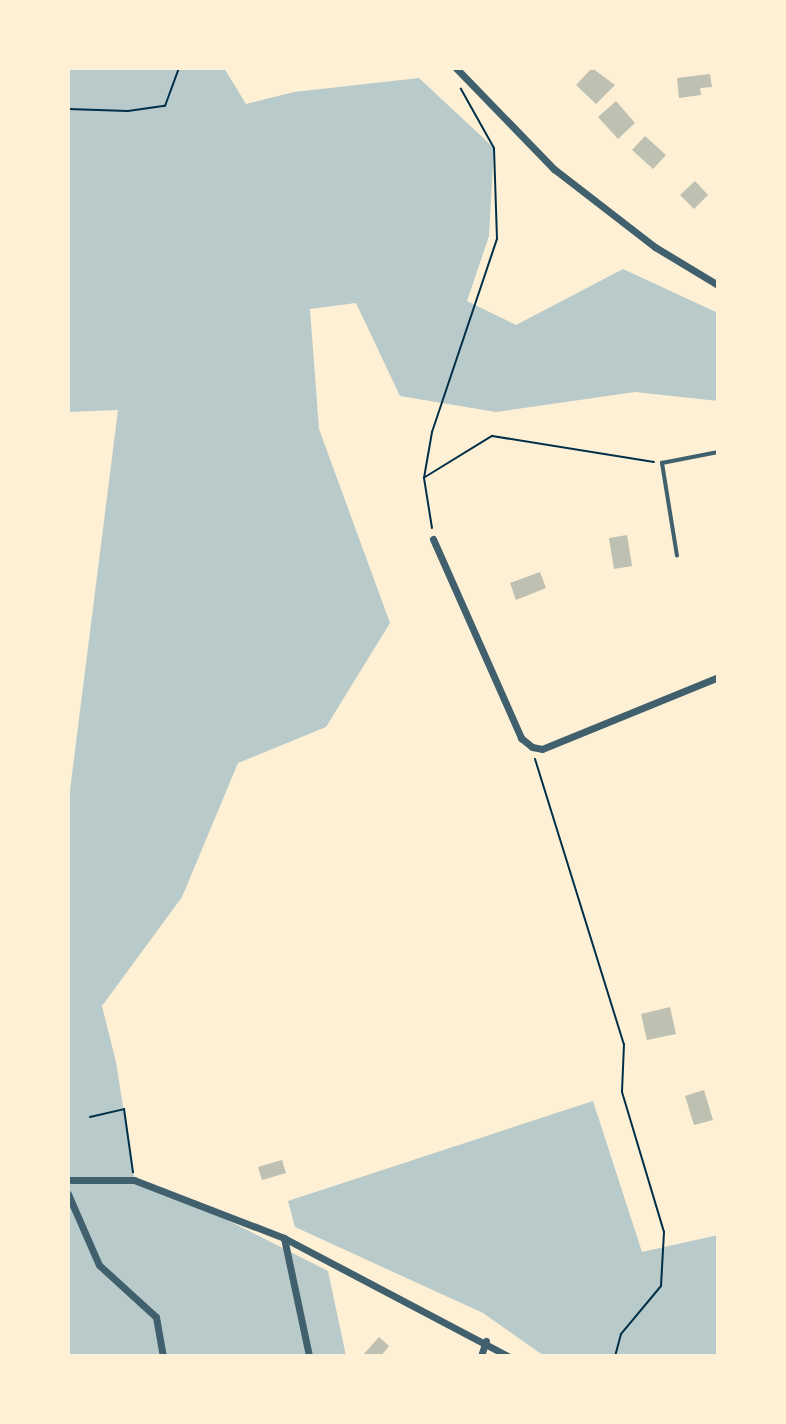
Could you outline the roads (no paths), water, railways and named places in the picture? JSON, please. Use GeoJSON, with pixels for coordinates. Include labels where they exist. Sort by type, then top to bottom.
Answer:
{"type":"FeatureCollection","features":[{"type":"Feature","properties":{"kind":"street"},"geometry":{"type":"LineString","coordinates":[[456,68],[554,169],[655,247],[718,285]]}},
{"type":"Feature","properties":{"kind":"street"},"geometry":{"type":"LineString","coordinates":[[433,540],[521,738],[532,747],[542,748],[718,677]]}},
{"type":"Feature","properties":{"kind":"street"},"geometry":{"type":"LineString","coordinates":[[68,1180],[134,1180],[284,1238],[486,1341],[508,1356]]}},
{"type":"Feature","properties":{"kind":"street"},"geometry":{"type":"LineString","coordinates":[[68,1194],[99,1265],[156,1317],[163,1356]]}},
{"type":"Feature","properties":{"kind":"street"},"geometry":{"type":"LineString","coordinates":[[284,1238],[309,1356]]}},
{"type":"Feature","properties":{"kind":"street"},"geometry":{"type":"LineString","coordinates":[[481,1356],[486,1341]]}},
{"type":"Feature","properties":{"kind":"lane"},"geometry":{"type":"LineString","coordinates":[[677,556],[662,463],[718,452]]}}]}
